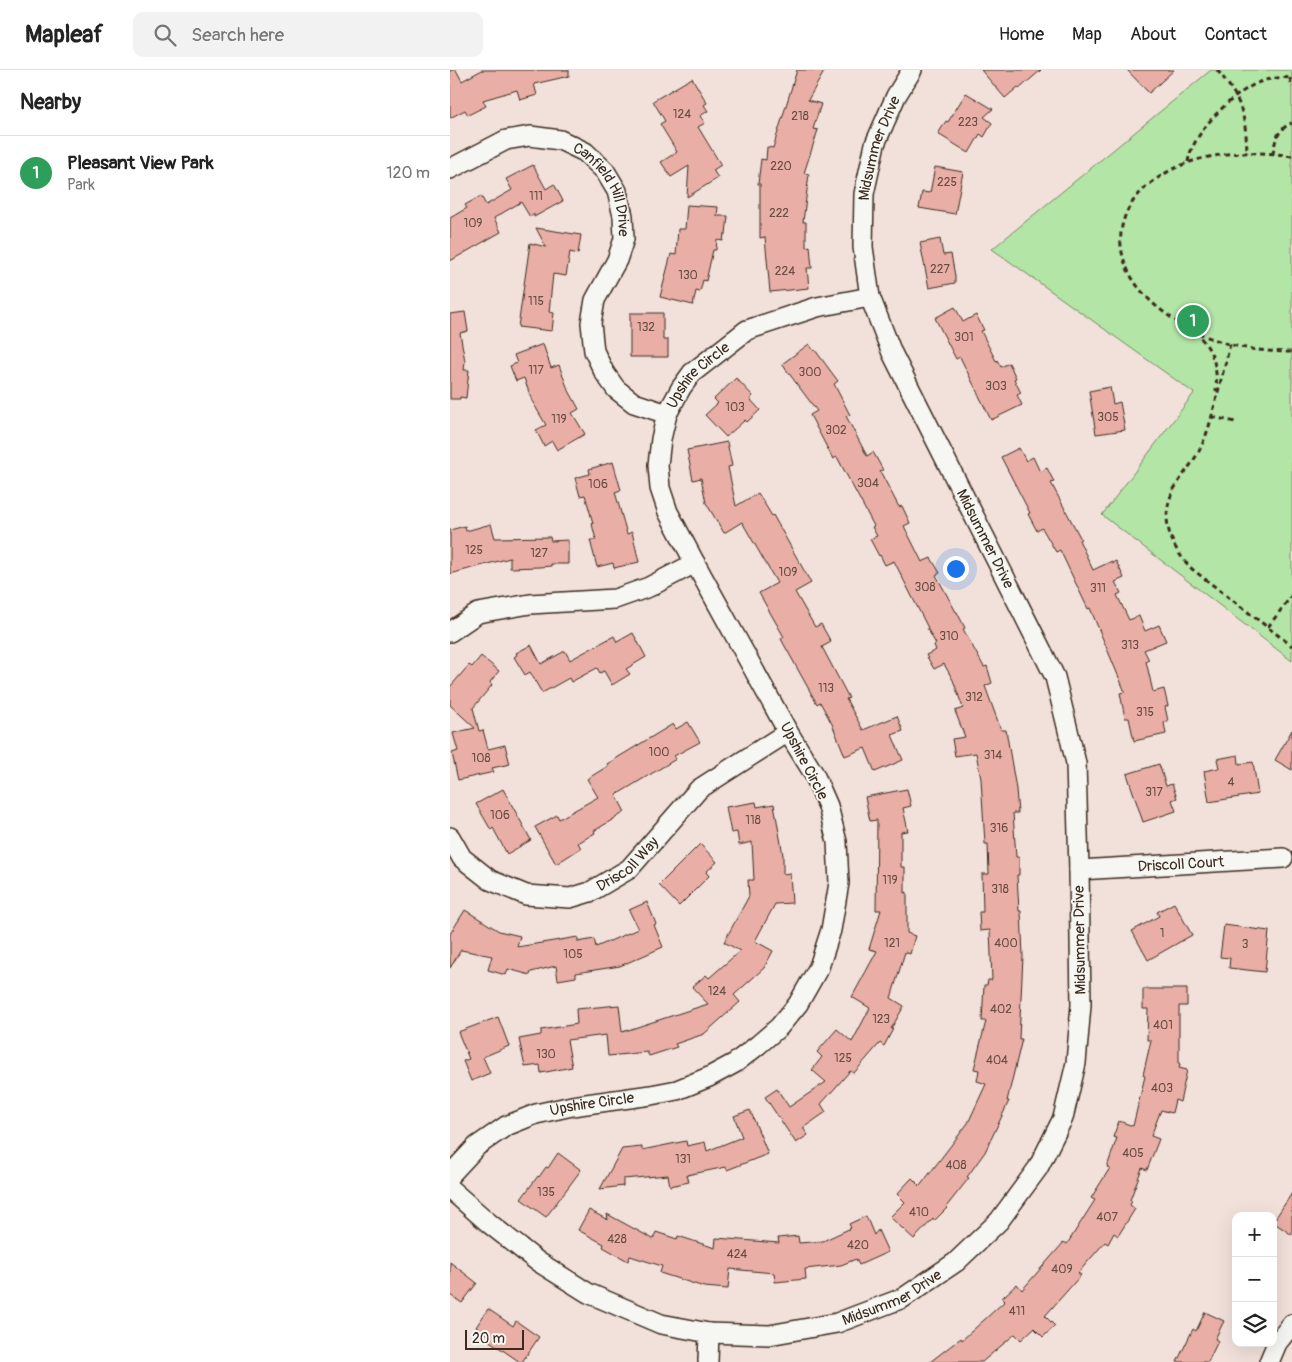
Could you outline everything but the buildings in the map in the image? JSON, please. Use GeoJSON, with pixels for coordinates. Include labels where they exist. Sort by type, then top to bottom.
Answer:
{"type":"FeatureCollection","features":[{"type":"Feature","properties":{"kind":"street","name":"Midsummer Drive"},"geometry":{"type":"LineString","coordinates":[[450,1189],[537,1261],[588,1294],[661,1324],[709,1333],[769,1335],[837,1323],[903,1298],[956,1262],[999,1221],[1038,1168],[1062,1118],[1076,1063],[1081,1005],[1076,764],[1055,677],[892,353],[870,297],[863,246],[864,194],[875,144],[896,96],[912,70]]}},
{"type":"Feature","properties":{"kind":"street","name":"Canfield Hill Drive"},"geometry":{"type":"LineString","coordinates":[[450,169],[506,140],[530,136],[560,140],[585,152],[605,171],[617,191],[623,216],[624,238],[617,260],[595,300],[591,323],[594,351],[604,372],[616,389],[634,403],[667,414]]}},
{"type":"Feature","properties":{"kind":"street","name":"Upshire Circle"},"geometry":{"type":"LineString","coordinates":[[450,1175],[477,1146],[506,1126],[528,1117],[572,1106],[678,1090],[735,1064],[778,1027],[798,1004],[819,967],[831,930],[838,883],[837,842],[828,806],[814,774],[788,732],[694,563],[668,512],[660,488],[658,465],[661,439],[667,414],[681,388],[692,373],[747,330],[817,307],[870,297]]}},
{"type":"Feature","properties":{"kind":"street"},"geometry":{"type":"LineString","coordinates":[[450,632],[478,613],[530,604],[615,599],[649,586],[694,563]]}},
{"type":"Feature","properties":{"kind":"street","name":"Driscoll Way"},"geometry":{"type":"LineString","coordinates":[[450,837],[462,858],[490,880],[526,895],[570,898],[590,892],[628,869],[699,789],[788,732]]}},
{"type":"Feature","properties":{"kind":"street","name":"Driscoll Court"},"geometry":{"type":"LineString","coordinates":[[1079,870],[1282,858]]}},
{"type":"Feature","properties":{"kind":"street"},"geometry":{"type":"LineString","coordinates":[[1269,1362],[1277,1343],[1292,1324]]}},
{"type":"Feature","properties":{"kind":"street"},"geometry":{"type":"LineString","coordinates":[[708,1362],[709,1333]]}},
{"type":"Feature","properties":{"kind":"path"},"geometry":{"type":"LineString","coordinates":[[1217,70],[1236,97],[1243,114],[1247,153]]}},
{"type":"Feature","properties":{"kind":"path"},"geometry":{"type":"LineString","coordinates":[[1188,162],[1192,147],[1205,127],[1212,118],[1236,97],[1253,86],[1276,78],[1291,78],[1292,87]]}},
{"type":"Feature","properties":{"kind":"path"},"geometry":{"type":"LineString","coordinates":[[1273,154],[1275,139],[1278,134],[1292,123]]}},
{"type":"Feature","properties":{"kind":"path"},"geometry":{"type":"LineString","coordinates":[[1292,156],[1247,153],[1220,155],[1188,162],[1164,174],[1144,188],[1127,210],[1121,232],[1121,245],[1128,269],[1138,287],[1166,314],[1202,334],[1230,344],[1262,351],[1292,352]]}},
{"type":"Feature","properties":{"kind":"path"},"geometry":{"type":"LineString","coordinates":[[1188,327],[1206,344],[1216,364],[1216,399]]}},
{"type":"Feature","properties":{"kind":"path"},"geometry":{"type":"LineString","coordinates":[[1230,344],[1212,417],[1199,451],[1170,499],[1167,519],[1170,538],[1179,555],[1192,568],[1292,646]]}},
{"type":"Feature","properties":{"kind":"path"},"geometry":{"type":"LineString","coordinates":[[1212,417],[1236,422]]}},
{"type":"Feature","properties":{"kind":"path"},"geometry":{"type":"LineString","coordinates":[[1268,627],[1292,595]]}},
{"type":"Feature","properties":{"kind":"green space"},"geometry":{"type":"Polygon","coordinates":[[[1211,70],[1292,70],[1292,661],[1102,515],[1194,393],[992,249],[1211,70]]]}},
{"type":"Feature","properties":{"kind":"place","name":"Pleasant View Park"},"geometry":{"type":"Point","coordinates":[1193,321]}}]}
